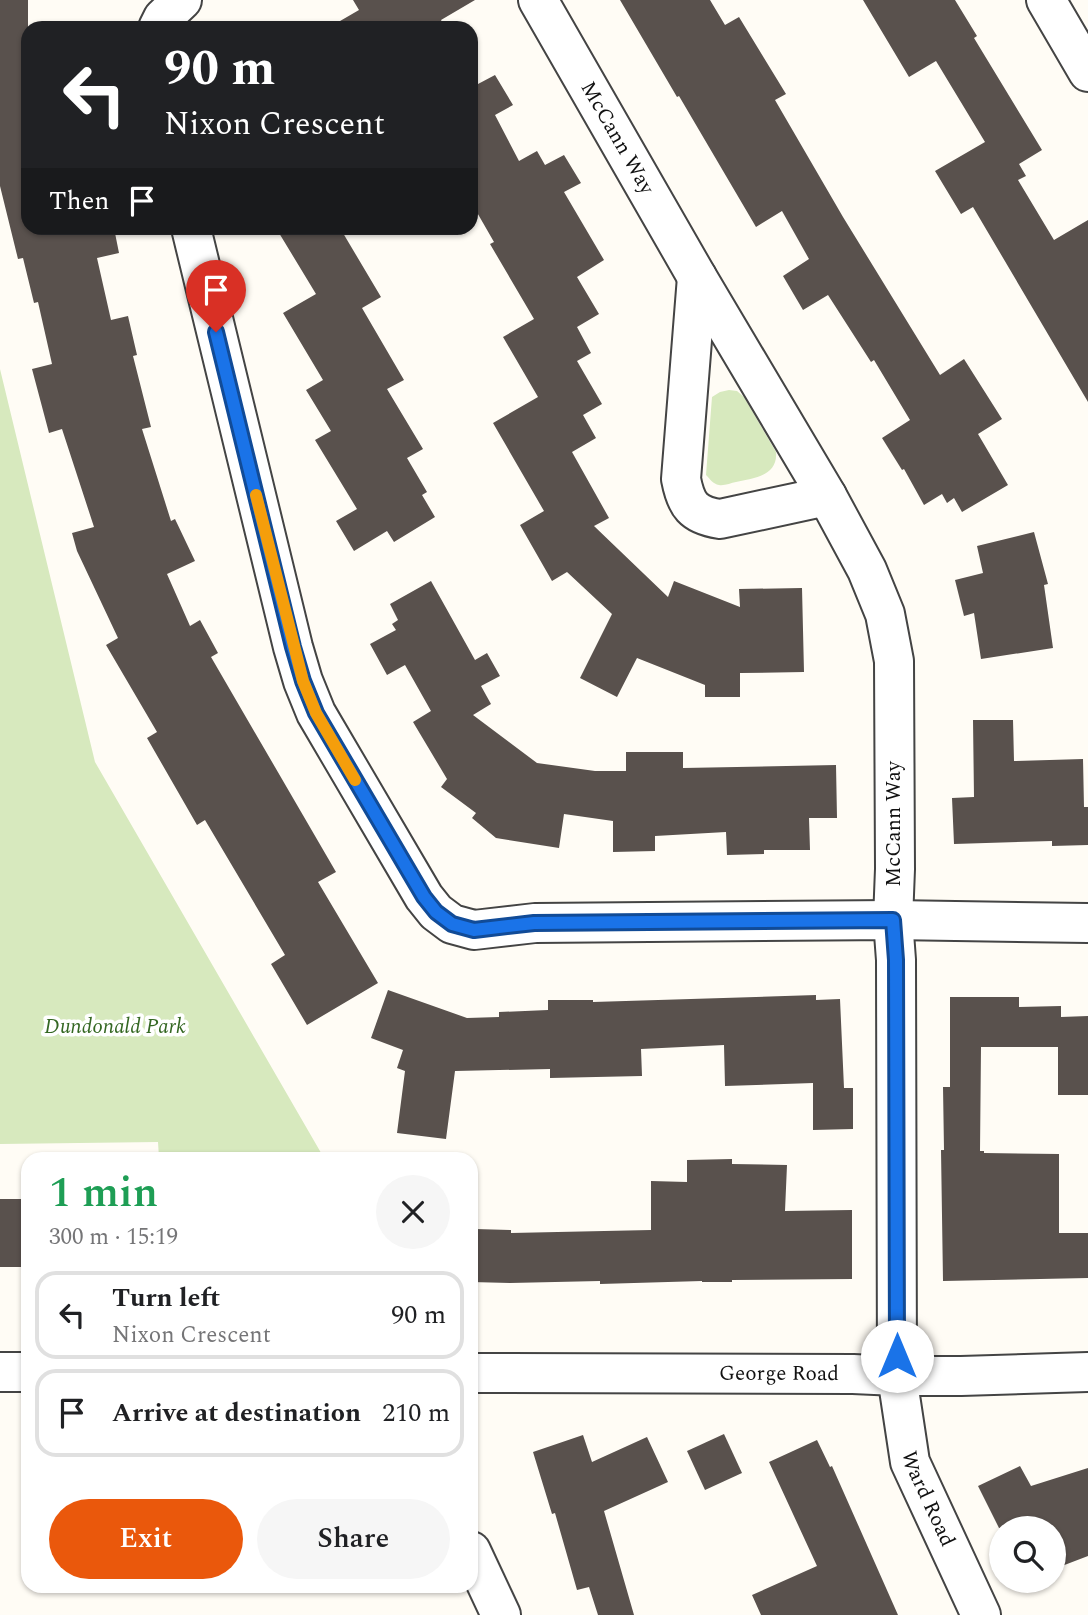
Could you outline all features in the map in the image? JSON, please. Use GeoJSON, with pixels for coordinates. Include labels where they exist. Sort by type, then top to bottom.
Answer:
{"type":"FeatureCollection","features":[{"type":"Feature","properties":{"kind":"street"},"geometry":{"type":"LineString","coordinates":[[162,21],[182,0]]}},
{"type":"Feature","properties":{"kind":"street","name":"McCann Way"},"geometry":{"type":"LineString","coordinates":[[537,0],[827,496],[867,570],[885,614],[894,661],[897,1376]]}},
{"type":"Feature","properties":{"kind":"street"},"geometry":{"type":"LineString","coordinates":[[1046,0],[1088,72]]}},
{"type":"Feature","properties":{"kind":"street"},"geometry":{"type":"LineString","coordinates":[[193,235],[303,681],[316,713],[424,897],[436,912],[452,924],[474,930],[534,923],[893,920],[1088,923]]}},
{"type":"Feature","properties":{"kind":"street"},"geometry":{"type":"LineString","coordinates":[[697,277],[681,479],[684,495],[692,508],[704,516],[720,519],[827,496]]}},
{"type":"Feature","properties":{"kind":"street"},"geometry":{"type":"LineString","coordinates":[[0,1372],[21,1372]]}},
{"type":"Feature","properties":{"kind":"street","name":"George Road"},"geometry":{"type":"LineString","coordinates":[[478,1373],[897,1376],[1088,1372]]}},
{"type":"Feature","properties":{"kind":"street","name":"Ward Road"},"geometry":{"type":"LineString","coordinates":[[897,1376],[910,1462],[981,1615]]}},
{"type":"Feature","properties":{"kind":"street"},"geometry":{"type":"LineString","coordinates":[[478,1565],[502,1615]]}},
{"type":"Feature","properties":{"kind":"green space","name":"Dundonald Park"},"geometry":{"type":"Polygon","coordinates":[[[0,369],[95,762],[321,1152],[159,1152],[158,1142],[0,1144],[0,369]]]}},
{"type":"Feature","properties":{"kind":"green space"},"geometry":{"type":"Polygon","coordinates":[[[729,390],[737,391],[744,397],[776,452],[776,460],[764,475],[721,485],[706,475],[712,397],[729,390]]]}},
{"type":"Feature","properties":{"kind":"building"},"geometry":{"type":"Polygon","coordinates":[[[0,0],[28,0],[28,21],[21,21],[21,235],[115,235],[119,253],[97,258],[111,320],[128,316],[137,355],[133,356],[151,427],[142,429],[171,521],[175,519],[195,561],[167,574],[190,626],[200,620],[218,653],[211,657],[336,872],[318,882],[378,983],[307,1025],[271,964],[285,955],[205,820],[197,825],[147,738],[157,732],[106,645],[118,638],[77,551],[72,533],[94,527],[62,429],[49,433],[32,369],[52,364],[38,302],[34,303],[23,258],[18,259],[0,186],[0,0]]]}},
{"type":"Feature","properties":{"kind":"building"},"geometry":{"type":"Polygon","coordinates":[[[353,0],[475,0],[442,21],[340,21],[359,10],[353,0]]]}},
{"type":"Feature","properties":{"kind":"building"},"geometry":{"type":"Polygon","coordinates":[[[620,0],[710,0],[725,25],[739,17],[786,94],[775,100],[940,375],[964,359],[1002,419],[978,434],[1008,485],[962,512],[954,498],[947,503],[942,494],[924,505],[904,469],[902,470],[882,438],[910,420],[874,360],[871,362],[828,295],[803,310],[783,276],[809,259],[782,211],[756,227],[620,0]]]}},
{"type":"Feature","properties":{"kind":"building"},"geometry":{"type":"Polygon","coordinates":[[[863,0],[955,0],[977,36],[974,38],[1042,150],[1019,164],[1026,176],[1018,180],[1054,240],[1088,220],[1088,402],[973,207],[961,214],[935,171],[985,142],[936,61],[909,77],[863,0]]]}},
{"type":"Feature","properties":{"kind":"building"},"geometry":{"type":"Polygon","coordinates":[[[495,75],[513,105],[495,115],[519,161],[537,151],[545,165],[564,155],[581,183],[564,192],[604,260],[577,277],[599,314],[577,327],[591,353],[577,361],[602,404],[583,415],[596,438],[572,452],[609,518],[594,526],[668,597],[674,581],[740,607],[739,589],[802,588],[804,672],[740,673],[740,697],[705,697],[705,685],[637,658],[617,697],[580,678],[612,614],[567,572],[552,581],[520,525],[544,511],[493,423],[538,397],[503,337],[534,319],[490,244],[494,242],[478,214],[478,84],[495,75]]]}},
{"type":"Feature","properties":{"kind":"building"},"geometry":{"type":"Polygon","coordinates":[[[280,235],[344,235],[381,297],[362,308],[404,380],[387,389],[423,449],[407,458],[427,492],[422,495],[435,517],[394,542],[387,531],[354,551],[336,521],[357,509],[315,440],[331,431],[306,390],[323,380],[283,313],[316,294],[280,235]]]}},
{"type":"Feature","properties":{"kind":"building"},"geometry":{"type":"Polygon","coordinates":[[[1034,532],[1048,584],[1044,585],[1053,648],[981,659],[974,613],[964,616],[955,580],[983,573],[977,546],[1034,532]]]}},
{"type":"Feature","properties":{"kind":"building"},"geometry":{"type":"Polygon","coordinates":[[[431,581],[475,660],[487,653],[500,676],[481,686],[491,704],[473,715],[537,763],[595,771],[626,771],[626,752],[683,752],[683,768],[836,765],[837,818],[809,818],[810,850],[764,850],[764,854],[727,855],[726,832],[655,836],[655,851],[613,852],[613,821],[564,814],[559,848],[496,838],[472,818],[476,813],[441,787],[447,779],[413,722],[431,711],[405,665],[387,675],[370,644],[396,630],[392,624],[398,620],[390,604],[431,581]]]}},
{"type":"Feature","properties":{"kind":"building"},"geometry":{"type":"Polygon","coordinates":[[[973,720],[1013,720],[1014,761],[1083,759],[1084,807],[1088,807],[1088,845],[1052,846],[1052,841],[954,844],[952,798],[974,797],[973,720]]]}},
{"type":"Feature","properties":{"kind":"building"},"geometry":{"type":"Polygon","coordinates":[[[388,990],[467,1018],[499,1017],[499,1012],[548,1010],[548,1000],[593,1002],[816,995],[816,1000],[840,999],[844,1088],[853,1088],[853,1129],[813,1130],[813,1083],[725,1086],[724,1045],[641,1049],[642,1076],[550,1078],[550,1069],[455,1071],[446,1139],[397,1133],[405,1071],[397,1068],[403,1050],[371,1038],[388,990]]]}},
{"type":"Feature","properties":{"kind":"building"},"geometry":{"type":"Polygon","coordinates":[[[950,997],[1019,997],[1019,1007],[1061,1006],[1061,1017],[1088,1016],[1088,1095],[1058,1095],[1058,1047],[981,1047],[980,1151],[1059,1154],[1059,1233],[1088,1233],[1088,1278],[943,1281],[941,1150],[944,1150],[943,1087],[950,1087],[950,997]]]}},
{"type":"Feature","properties":{"kind":"building"},"geometry":{"type":"Polygon","coordinates":[[[732,1159],[732,1164],[787,1165],[785,1211],[852,1210],[852,1279],[600,1284],[600,1281],[478,1282],[478,1229],[511,1230],[511,1233],[651,1230],[651,1181],[687,1182],[687,1160],[732,1159]]]}},
{"type":"Feature","properties":{"kind":"building"},"geometry":{"type":"Polygon","coordinates":[[[0,1199],[21,1199],[21,1267],[0,1267],[0,1199]]]}},
{"type":"Feature","properties":{"kind":"building"},"geometry":{"type":"Polygon","coordinates":[[[724,1434],[742,1473],[705,1490],[687,1451],[724,1434]]]}},
{"type":"Feature","properties":{"kind":"building"},"geometry":{"type":"Polygon","coordinates":[[[583,1435],[592,1462],[647,1437],[668,1482],[604,1511],[634,1615],[598,1615],[589,1587],[577,1590],[555,1513],[552,1514],[533,1452],[583,1435]]]}},
{"type":"Feature","properties":{"kind":"building"},"geometry":{"type":"Polygon","coordinates":[[[817,1440],[830,1467],[832,1466],[898,1615],[761,1615],[752,1595],[817,1566],[769,1462],[817,1440]]]}},
{"type":"Feature","properties":{"kind":"building"},"geometry":{"type":"Polygon","coordinates":[[[1020,1466],[1031,1486],[1088,1468],[1088,1556],[1066,1564],[1066,1516],[993,1516],[978,1486],[1020,1466]]]}},
{"type":"Feature","properties":{"kind":"slow traffic"},"geometry":{"type":"LineString","coordinates":[[256,495],[303,681],[316,713],[355,780]]}},
{"type":"Feature","properties":{"kind":"route"},"geometry":{"type":"LineString","coordinates":[[216,332],[303,681],[316,713],[424,897],[436,912],[452,924],[474,930],[534,923],[893,920],[896,960],[897,1356]]}}]}
